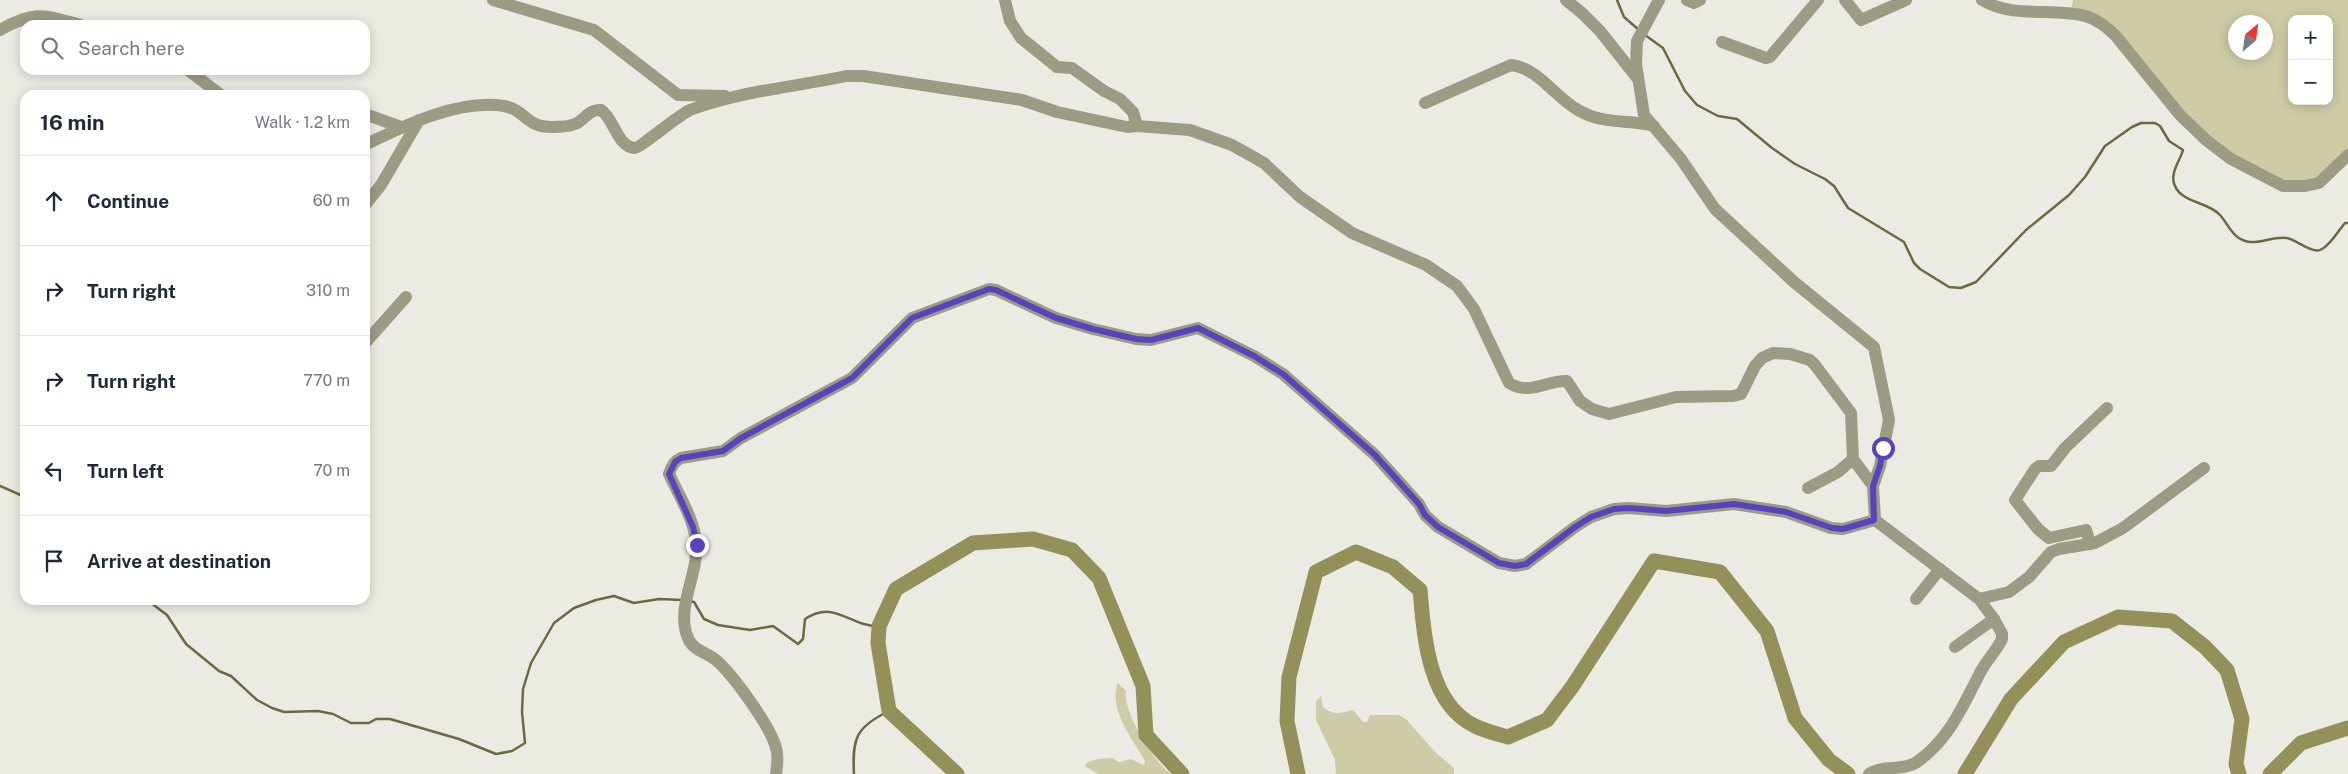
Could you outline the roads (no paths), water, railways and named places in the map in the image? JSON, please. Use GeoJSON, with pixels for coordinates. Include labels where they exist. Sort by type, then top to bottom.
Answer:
{"type":"FeatureCollection","features":[{"type":"Feature","properties":{"kind":"street"},"geometry":{"type":"LineString","coordinates":[[493,0],[594,30],[678,95],[735,96]]}},
{"type":"Feature","properties":{"kind":"street"},"geometry":{"type":"LineString","coordinates":[[1005,0],[1010,21],[1025,41],[1057,66],[1072,68],[1104,91],[1120,99],[1133,112],[1137,126]]}},
{"type":"Feature","properties":{"kind":"street"},"geometry":{"type":"LineString","coordinates":[[1566,0],[1600,32],[1638,79]]}},
{"type":"Feature","properties":{"kind":"street"},"geometry":{"type":"LineString","coordinates":[[1659,0],[1637,41],[1638,79],[1644,115],[1681,159],[1714,209],[1739,234],[1874,347],[1888,420],[1880,466],[1873,486],[1874,520]]}},
{"type":"Feature","properties":{"kind":"street"},"geometry":{"type":"LineString","coordinates":[[1688,0],[1694,3],[1700,0]]}},
{"type":"Feature","properties":{"kind":"street"},"geometry":{"type":"LineString","coordinates":[[1722,42],[1766,58],[1770,57],[1818,0]]}},
{"type":"Feature","properties":{"kind":"street"},"geometry":{"type":"LineString","coordinates":[[1845,0],[1861,20],[1906,0]]}},
{"type":"Feature","properties":{"kind":"street"},"geometry":{"type":"LineString","coordinates":[[1982,0],[1992,6],[2010,9],[2085,16],[2103,25],[2115,35],[2180,115],[2206,140],[2231,158],[2283,186],[2305,186],[2319,183],[2348,155]]}},
{"type":"Feature","properties":{"kind":"street"},"geometry":{"type":"LineString","coordinates":[[0,30],[22,18],[34,15],[58,20]]}},
{"type":"Feature","properties":{"kind":"street"},"geometry":{"type":"LineString","coordinates":[[1424,103],[1511,65],[1519,66],[1530,72],[1577,110],[1598,120],[1639,122],[1654,126]]}},
{"type":"Feature","properties":{"kind":"street"},"geometry":{"type":"LineString","coordinates":[[195,75],[214,90]]}},
{"type":"Feature","properties":{"kind":"street"},"geometry":{"type":"LineString","coordinates":[[370,142],[400,127],[420,120],[459,109],[485,105],[502,106],[520,113],[538,126],[561,127],[576,124],[595,110],[601,110],[609,117],[622,142],[633,148],[639,148],[677,117],[735,96],[846,76],[863,76],[1022,100],[1057,112],[1127,127],[1190,130],[1247,152],[1272,169],[1300,196],[1352,233],[1426,265],[1457,286],[1474,309],[1509,383],[1516,387],[1527,389],[1567,381],[1580,401],[1592,409],[1609,414],[1676,398],[1733,396],[1741,394],[1755,366],[1762,358],[1773,353],[1790,354],[1810,360],[1816,365],[1851,413],[1853,459],[1873,486]]}},
{"type":"Feature","properties":{"kind":"street"},"geometry":{"type":"LineString","coordinates":[[370,116],[400,127]]}},
{"type":"Feature","properties":{"kind":"street"},"geometry":{"type":"LineString","coordinates":[[370,198],[381,185],[420,120]]}},
{"type":"Feature","properties":{"kind":"street"},"geometry":{"type":"LineString","coordinates":[[776,774],[778,756],[769,729],[725,669],[716,660],[691,644],[685,630],[687,601],[697,545],[693,527],[669,474],[675,462],[681,458],[723,451],[741,438],[852,378],[912,318],[992,289],[1056,318],[1093,329],[1136,339],[1151,340],[1198,328],[1254,356],[1283,374],[1375,455],[1419,504],[1425,515],[1438,527],[1499,563],[1515,566],[1526,564],[1591,517],[1614,509],[1629,508],[1666,511],[1734,504],[1786,512],[1832,528],[1843,529],[1874,520]]}},
{"type":"Feature","properties":{"kind":"street"},"geometry":{"type":"LineString","coordinates":[[370,337],[406,297]]}},
{"type":"Feature","properties":{"kind":"street"},"geometry":{"type":"LineString","coordinates":[[2090,544],[2086,530],[2049,538],[2038,529],[2015,500],[2039,466],[2051,466],[2066,448],[2107,408]]}},
{"type":"Feature","properties":{"kind":"street"},"geometry":{"type":"LineString","coordinates":[[1808,488],[1838,472],[1853,459]]}},
{"type":"Feature","properties":{"kind":"street"},"geometry":{"type":"LineString","coordinates":[[1979,599],[2009,592],[2029,577],[2051,552],[2090,544],[2123,528],[2204,468]]}},
{"type":"Feature","properties":{"kind":"street"},"geometry":{"type":"LineString","coordinates":[[1870,773],[1908,767],[1917,763],[1948,733],[1981,671],[2002,639],[2002,634],[1994,619],[1979,599],[1874,520]]}},
{"type":"Feature","properties":{"kind":"street"},"geometry":{"type":"LineString","coordinates":[[1916,599],[1940,569]]}},
{"type":"Feature","properties":{"kind":"street"},"geometry":{"type":"LineString","coordinates":[[1955,647],[1994,619]]}},
{"type":"Feature","properties":{"kind":"waterway"},"geometry":{"type":"LineString","coordinates":[[1617,0],[1624,17],[1639,30]]}},
{"type":"Feature","properties":{"kind":"waterway"},"geometry":{"type":"LineString","coordinates":[[1645,35],[1663,48],[1685,91],[1697,105],[1718,116],[1737,119],[1795,164],[1825,179],[1834,186],[1848,208],[1904,242],[1914,263],[1920,269],[1949,287],[1961,288],[1976,282],[2026,230],[2069,195],[2085,177],[2105,146],[2141,123],[2155,123],[2160,126],[2169,141],[2183,150],[2173,177],[2178,192],[2215,211],[2232,232],[2244,241],[2255,242],[2287,238],[2310,249],[2318,250],[2328,244],[2345,223],[2348,223]]}},
{"type":"Feature","properties":{"kind":"waterway"},"geometry":{"type":"LineString","coordinates":[[0,486],[20,495]]}},
{"type":"Feature","properties":{"kind":"waterway"},"geometry":{"type":"LineString","coordinates":[[957,774],[889,711],[878,643],[879,626],[896,589],[973,543],[1033,539],[1072,550],[1099,578],[1143,686],[1146,735],[1182,774]]}},
{"type":"Feature","properties":{"kind":"waterway"},"geometry":{"type":"LineString","coordinates":[[1298,774],[1287,721],[1289,677],[1316,572],[1356,552],[1393,567],[1420,590],[1431,667],[1447,702],[1459,716],[1475,726],[1508,737],[1547,720],[1572,687],[1654,561],[1720,572],[1767,631],[1795,718],[1829,760],[1848,774]]}},
{"type":"Feature","properties":{"kind":"waterway"},"geometry":{"type":"LineString","coordinates":[[154,605],[167,615],[186,644],[219,671],[231,676],[257,700],[272,708],[284,712],[318,711],[333,714],[351,723],[369,723],[376,719],[390,719],[459,739],[496,754],[512,751],[525,743],[522,712],[523,689],[531,663],[554,623],[574,608],[614,596],[634,603],[659,599],[682,600]]}},
{"type":"Feature","properties":{"kind":"waterway"},"geometry":{"type":"LineString","coordinates":[[689,601],[694,602],[704,619],[718,625],[750,630],[773,626],[798,644],[803,639],[805,619],[816,614],[834,613],[859,623],[879,626]]}},
{"type":"Feature","properties":{"kind":"waterway"},"geometry":{"type":"LineString","coordinates":[[1965,774],[2011,699],[2064,642],[2118,617],[2172,621],[2205,647],[2227,670],[2242,719],[2236,764],[2239,774]]}},
{"type":"Feature","properties":{"kind":"waterway"},"geometry":{"type":"LineString","coordinates":[[854,774],[854,751],[858,735],[869,723],[889,711]]}},
{"type":"Feature","properties":{"kind":"waterway"},"geometry":{"type":"LineString","coordinates":[[2270,774],[2301,743],[2348,728]]}}]}
